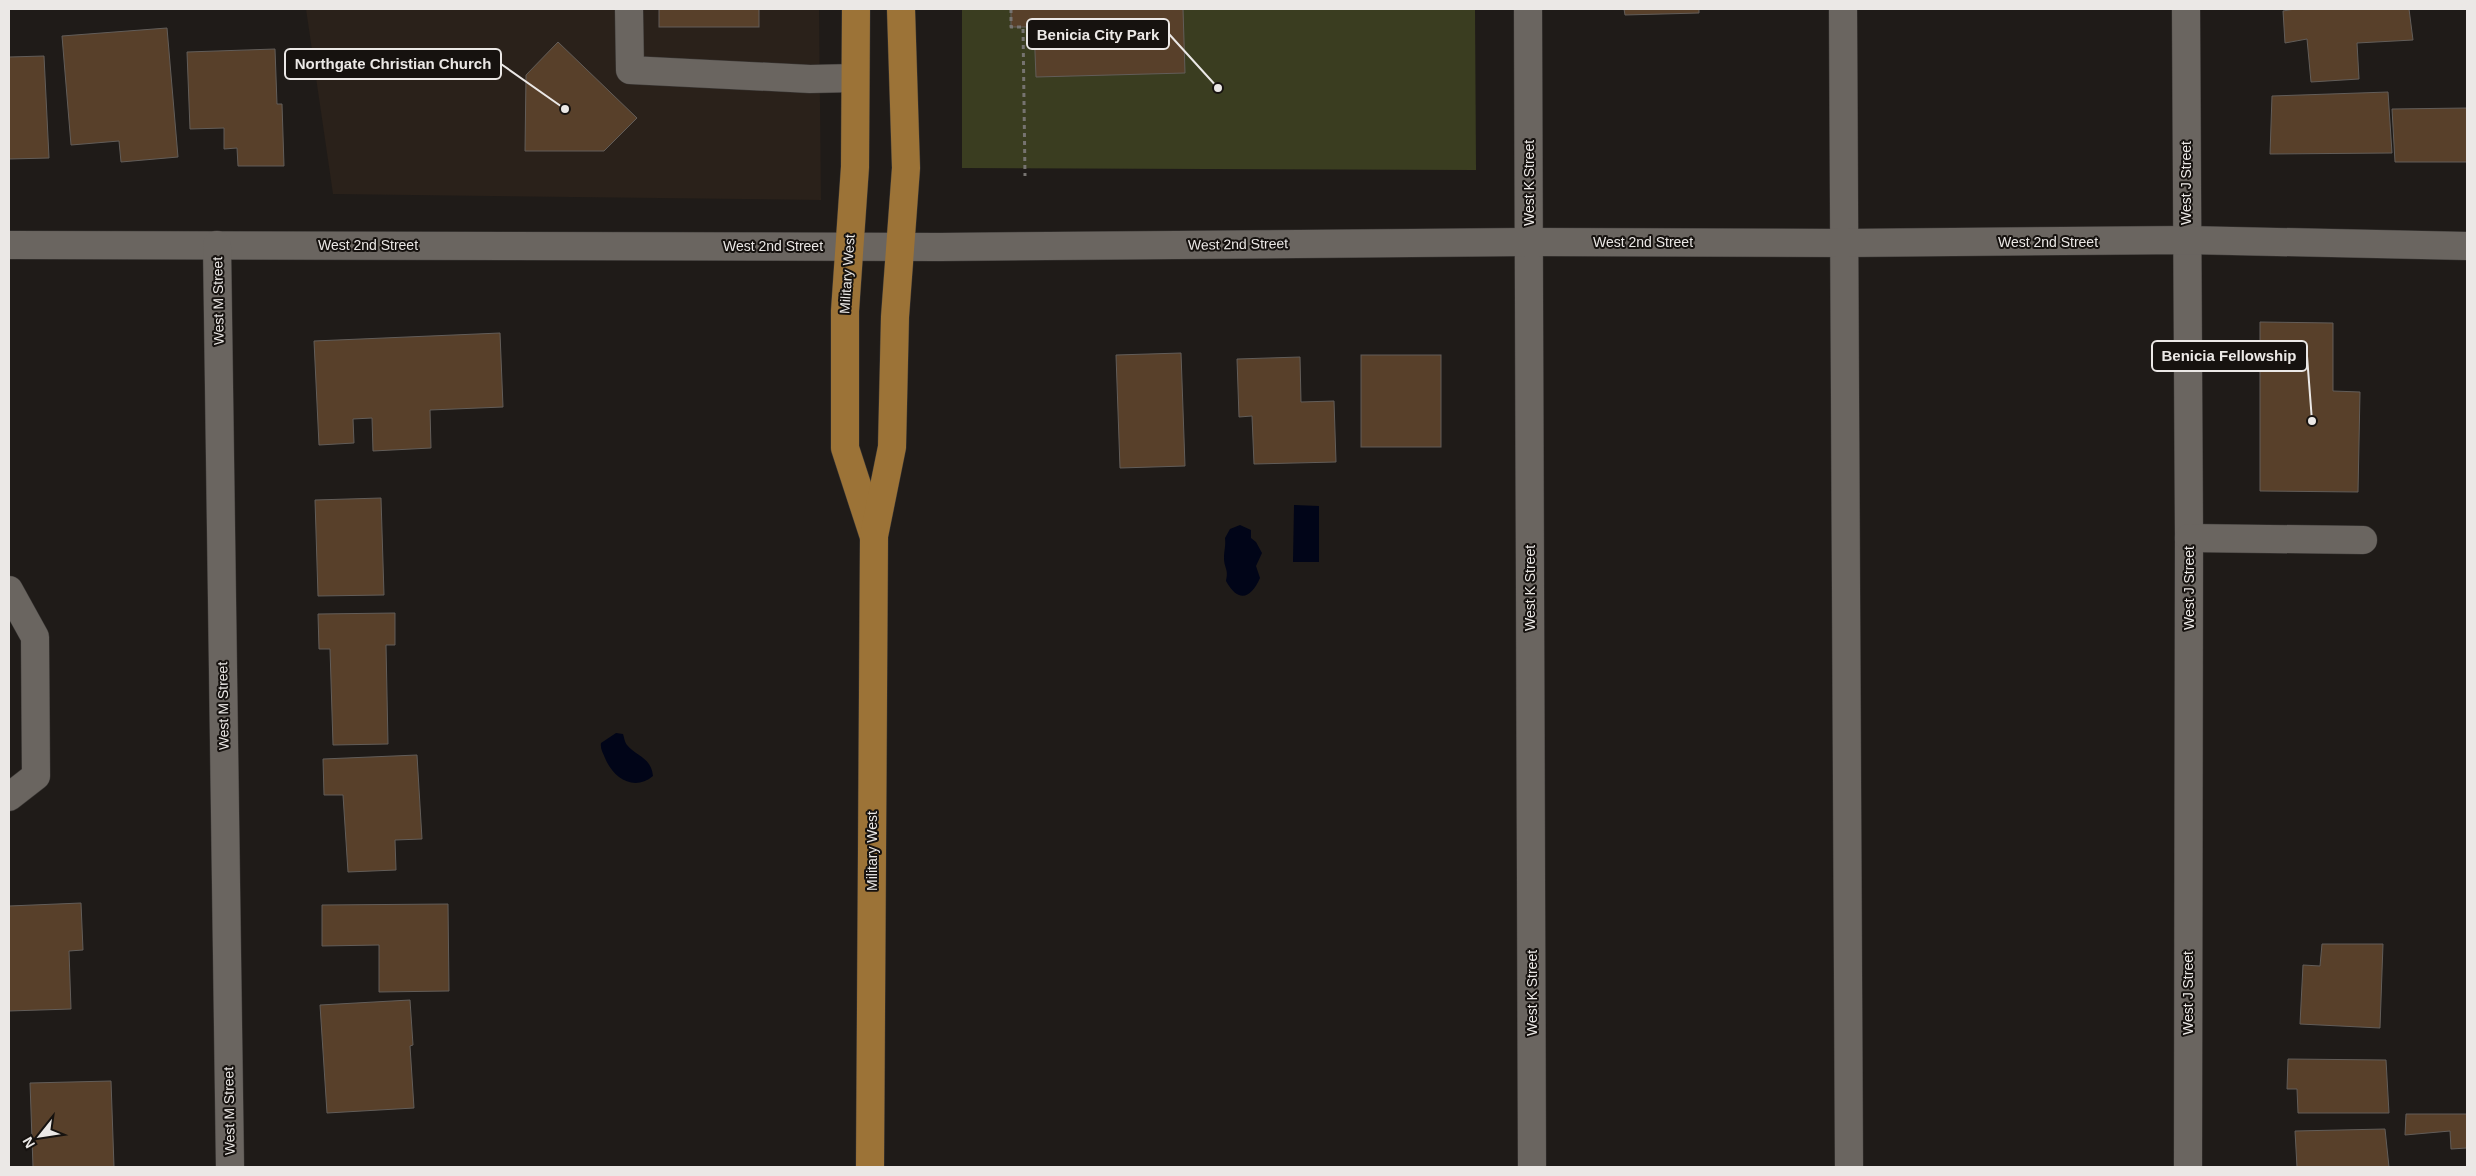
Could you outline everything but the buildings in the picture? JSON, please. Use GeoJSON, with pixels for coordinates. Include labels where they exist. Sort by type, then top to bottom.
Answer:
{"type":"FeatureCollection","features":[{"type":"Feature","properties":{"kind":"main road","name":"Military West"},"geometry":{"type":"LineString","coordinates":[[856,9],[855,167],[844,311],[845,448],[874,536]]}},
{"type":"Feature","properties":{"kind":"main road","name":"Military West"},"geometry":{"type":"LineString","coordinates":[[870,1167],[874,536],[892,447],[895,317],[906,168],[901,9]]}},
{"type":"Feature","properties":{"kind":"street"},"geometry":{"type":"LineString","coordinates":[[628,9],[630,70],[810,79],[855,78]]}},
{"type":"Feature","properties":{"kind":"street","name":"West K Street"},"geometry":{"type":"LineString","coordinates":[[1528,9],[1532,1167]]}},
{"type":"Feature","properties":{"kind":"street"},"geometry":{"type":"LineString","coordinates":[[1843,9],[1849,1167]]}},
{"type":"Feature","properties":{"kind":"street","name":"West J Street"},"geometry":{"type":"LineString","coordinates":[[2186,9],[2189,538],[2188,1167]]}},
{"type":"Feature","properties":{"kind":"street","name":"West 2nd Street"},"geometry":{"type":"LineString","coordinates":[[9,244],[901,247],[1530,242],[1845,243],[2186,240],[2467,246]]}},
{"type":"Feature","properties":{"kind":"street","name":"West M Street"},"geometry":{"type":"LineString","coordinates":[[217,245],[230,1167]]}},
{"type":"Feature","properties":{"kind":"street"},"geometry":{"type":"LineString","coordinates":[[2189,538],[2363,540]]}},
{"type":"Feature","properties":{"kind":"street"},"geometry":{"type":"LineString","coordinates":[[9,590],[34,637],[36,776],[9,797]]}},
{"type":"Feature","properties":{"kind":"path"},"geometry":{"type":"LineString","coordinates":[[1011,9],[1011,27],[1023,27],[1025,176]]}},
{"type":"Feature","properties":{"kind":"shaded area"},"geometry":{"type":"Polygon","coordinates":[[[306,9],[819,9],[821,200],[333,194],[306,9]]]}},
{"type":"Feature","properties":{"kind":"green space"},"geometry":{"type":"Polygon","coordinates":[[[962,9],[1475,9],[1476,170],[962,168],[962,9]]]}},
{"type":"Feature","properties":{"kind":"water"},"geometry":{"type":"Polygon","coordinates":[[[1294,505],[1319,506],[1319,562],[1293,562],[1294,505]]]}},
{"type":"Feature","properties":{"kind":"water"},"geometry":{"type":"Polygon","coordinates":[[[1240,525],[1251,530],[1251,538],[1256,542],[1262,553],[1256,566],[1260,578],[1253,590],[1244,596],[1235,593],[1226,581],[1227,574],[1224,561],[1225,538],[1230,529],[1240,525]]]}},
{"type":"Feature","properties":{"kind":"water"},"geometry":{"type":"Polygon","coordinates":[[[616,733],[623,734],[627,745],[647,761],[653,776],[646,781],[632,783],[613,772],[602,751],[601,743],[616,733]]]}},
{"type":"Feature","properties":{"kind":"place","name":"Benicia City Park"},"geometry":{"type":"Point","coordinates":[1218,88]}},
{"type":"Feature","properties":{"kind":"place","name":"Northgate Christian Church"},"geometry":{"type":"Point","coordinates":[565,109]}},
{"type":"Feature","properties":{"kind":"place","name":"Benicia Fellowship"},"geometry":{"type":"Point","coordinates":[2312,421]}}]}
